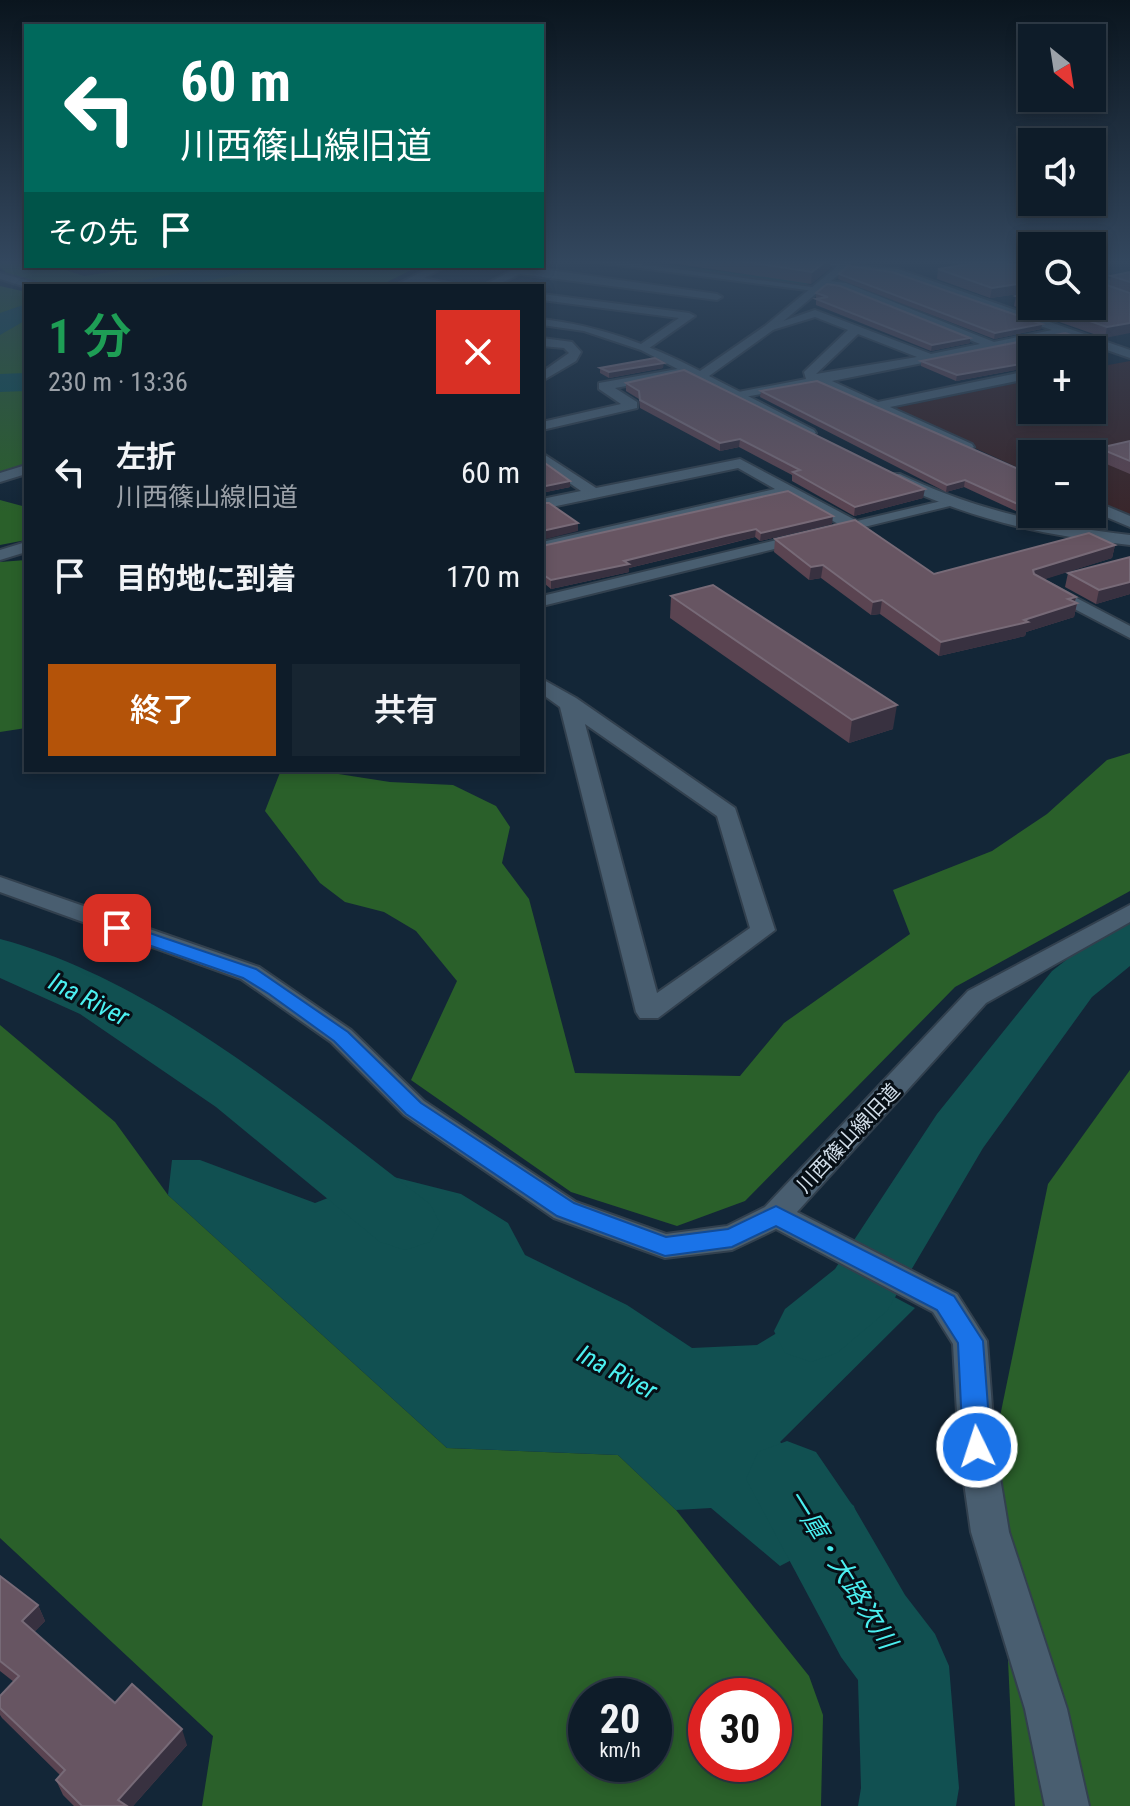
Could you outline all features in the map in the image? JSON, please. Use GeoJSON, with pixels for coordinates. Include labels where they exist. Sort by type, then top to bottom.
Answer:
{"type":"FeatureCollection","features":[{"type":"Feature","properties":{"kind":"street"},"geometry":{"type":"LineString","coordinates":[[544,376],[572,358],[575,352],[568,345],[562,344]]}},
{"type":"Feature","properties":{"kind":"street"},"geometry":{"type":"LineString","coordinates":[[637,344],[822,439]]}},
{"type":"Feature","properties":{"kind":"street"},"geometry":{"type":"LineString","coordinates":[[645,347],[649,344]]}},
{"type":"Feature","properties":{"kind":"street"},"geometry":{"type":"LineString","coordinates":[[544,426],[632,405],[604,386],[698,373],[743,344]]}},
{"type":"Feature","properties":{"kind":"street"},"geometry":{"type":"LineString","coordinates":[[840,344],[808,375],[976,451]]}},
{"type":"Feature","properties":{"kind":"street"},"geometry":{"type":"LineString","coordinates":[[894,344],[929,358]]}},
{"type":"Feature","properties":{"kind":"street"},"geometry":{"type":"LineString","coordinates":[[738,396],[997,344]]}},
{"type":"Feature","properties":{"kind":"street"},"geometry":{"type":"LineString","coordinates":[[1102,344],[1130,354]]}},
{"type":"Feature","properties":{"kind":"street"},"geometry":{"type":"LineString","coordinates":[[1106,359],[1130,354]]}},
{"type":"Feature","properties":{"kind":"street"},"geometry":{"type":"LineString","coordinates":[[877,406],[1018,377]]}},
{"type":"Feature","properties":{"kind":"street"},"geometry":{"type":"LineString","coordinates":[[544,458],[593,493]]}},
{"type":"Feature","properties":{"kind":"street"},"geometry":{"type":"LineString","coordinates":[[544,504],[740,463],[855,527]]}},
{"type":"Feature","properties":{"kind":"street"},"geometry":{"type":"LineString","coordinates":[[878,469],[950,504],[1044,531],[1130,540]]}},
{"type":"Feature","properties":{"kind":"street"},"geometry":{"type":"LineString","coordinates":[[0,478],[24,470]]}},
{"type":"Feature","properties":{"kind":"street"},"geometry":{"type":"LineString","coordinates":[[544,547],[789,490]]}},
{"type":"Feature","properties":{"kind":"street"},"geometry":{"type":"LineString","coordinates":[[544,601],[950,504]]}},
{"type":"Feature","properties":{"kind":"street"},"geometry":{"type":"LineString","coordinates":[[1106,511],[1130,522]]}},
{"type":"Feature","properties":{"kind":"street"},"geometry":{"type":"LineString","coordinates":[[0,555],[24,548]]}},
{"type":"Feature","properties":{"kind":"street"},"geometry":{"type":"LineString","coordinates":[[1072,576],[1042,585],[1130,633]]}},
{"type":"Feature","properties":{"kind":"street"},"geometry":{"type":"LineString","coordinates":[[544,686],[569,702],[727,813],[763,930],[649,1012],[569,702]]}},
{"type":"Feature","properties":{"kind":"street","name":"川西篠山線旧道"},"geometry":{"type":"LineString","coordinates":[[0,884],[250,973],[341,1036],[414,1108],[565,1210],[665,1246],[732,1238],[776,1215],[977,997],[1130,912]]}},
{"type":"Feature","properties":{"kind":"street"},"geometry":{"type":"LineString","coordinates":[[776,1215],[945,1303],[970,1341],[977,1447],[990,1532],[1046,1709],[1067,1806]]}},
{"type":"Feature","properties":{"kind":"shaded area"},"geometry":{"type":"Polygon","coordinates":[[[1130,361],[1130,518],[1106,507],[1106,440],[1018,440],[1018,468],[889,409],[1018,383],[1018,424],[1106,424],[1106,365],[1130,361]]]}},
{"type":"Feature","properties":{"kind":"green space"},"geometry":{"type":"Polygon","coordinates":[[[0,344],[24,344],[24,466],[0,473],[0,344]]]}},
{"type":"Feature","properties":{"kind":"green space"},"geometry":{"type":"Polygon","coordinates":[[[0,500],[24,506],[24,540],[0,545],[0,500]]]}},
{"type":"Feature","properties":{"kind":"green space"},"geometry":{"type":"Polygon","coordinates":[[[24,560],[24,728],[0,732],[0,562],[24,560]]]}},
{"type":"Feature","properties":{"kind":"green space"},"geometry":{"type":"Polygon","coordinates":[[[1130,753],[1130,891],[955,987],[745,1201],[677,1226],[571,1192],[411,1080],[457,981],[416,931],[384,912],[345,902],[320,883],[265,811],[280,772],[332,772],[390,782],[453,785],[496,806],[510,827],[502,863],[529,899],[575,1073],[740,1076],[784,1023],[910,934],[893,890],[992,851],[1047,814],[1107,760],[1130,753]]]}},
{"type":"Feature","properties":{"kind":"green space"},"geometry":{"type":"Polygon","coordinates":[[[0,1025],[115,1122],[168,1195],[447,1448],[618,1455],[676,1510],[809,1676],[823,1715],[821,1806],[202,1806],[213,1736],[0,1538],[0,1025]]]}},
{"type":"Feature","properties":{"kind":"green space"},"geometry":{"type":"Polygon","coordinates":[[[1130,1070],[1130,1806],[1015,1806],[997,1431],[1048,1184],[1130,1070]]]}},
{"type":"Feature","properties":{"kind":"water"},"geometry":{"type":"Polygon","coordinates":[[[172,1160],[200,1160],[315,1203],[333,1196],[358,1168],[461,1194],[508,1223],[525,1255],[627,1305],[692,1348],[757,1345],[808,1314],[853,1275],[915,1308],[780,1442],[854,1506],[859,1525],[780,1566],[711,1508],[676,1510],[618,1455],[447,1448],[168,1195],[172,1160]]]}},
{"type":"Feature","properties":{"kind":"building"},"geometry":{"type":"Polygon","coordinates":[[[1018,344],[1018,364],[957,375],[921,361],[1018,344]]]}},
{"type":"Feature","properties":{"kind":"building"},"geometry":{"type":"Polygon","coordinates":[[[655,358],[664,363],[609,372],[600,368],[655,358]]]}},
{"type":"Feature","properties":{"kind":"building"},"geometry":{"type":"Polygon","coordinates":[[[684,370],[925,489],[855,507],[793,472],[800,470],[740,439],[720,443],[640,400],[639,391],[626,383],[684,370]]]}},
{"type":"Feature","properties":{"kind":"building"},"geometry":{"type":"Polygon","coordinates":[[[817,381],[1018,469],[1018,504],[965,480],[947,485],[761,391],[817,381]]]}},
{"type":"Feature","properties":{"kind":"building"},"geometry":{"type":"Polygon","coordinates":[[[1130,441],[1130,461],[1106,451],[1106,446],[1130,441]]]}},
{"type":"Feature","properties":{"kind":"building"},"geometry":{"type":"Polygon","coordinates":[[[544,462],[570,481],[546,486],[544,462]]]}},
{"type":"Feature","properties":{"kind":"building"},"geometry":{"type":"Polygon","coordinates":[[[788,491],[833,516],[761,533],[756,529],[624,561],[629,564],[551,580],[544,576],[544,546],[788,491]]]}},
{"type":"Feature","properties":{"kind":"building"},"geometry":{"type":"Polygon","coordinates":[[[544,503],[549,503],[578,523],[544,531],[544,503]]]}},
{"type":"Feature","properties":{"kind":"building"},"geometry":{"type":"Polygon","coordinates":[[[855,520],[934,574],[1089,533],[1115,545],[1033,570],[1034,574],[1076,597],[1068,599],[1077,603],[1024,620],[1028,622],[941,642],[882,600],[873,602],[823,565],[811,567],[775,539],[855,520]]]}},
{"type":"Feature","properties":{"kind":"building"},"geometry":{"type":"Polygon","coordinates":[[[1130,557],[1130,582],[1099,590],[1068,573],[1130,557]]]}},
{"type":"Feature","properties":{"kind":"building"},"geometry":{"type":"Polygon","coordinates":[[[713,585],[897,705],[852,720],[671,596],[713,585]]]}},
{"type":"Feature","properties":{"kind":"building"},"geometry":{"type":"Polygon","coordinates":[[[0,1576],[38,1605],[22,1621],[115,1703],[132,1684],[182,1729],[118,1800],[127,1806],[82,1806],[56,1780],[65,1770],[0,1708],[0,1696],[19,1676],[0,1661],[0,1576]]]}},
{"type":"Feature","properties":{"kind":"waterway"},"geometry":{"type":"LineString","coordinates":[[0,383],[24,382]]}},
{"type":"Feature","properties":{"kind":"waterway","name":"Ina River"},"geometry":{"type":"LineString","coordinates":[[811,1331],[861,1290],[960,1131],[1072,984],[1130,938]]}},
{"type":"Feature","properties":{"kind":"waterway","name":"Ina River"},"geometry":{"type":"LineString","coordinates":[[0,957],[101,1000],[238,1091],[405,1223]]}},
{"type":"Feature","properties":{"kind":"waterway","name":"一庫・大路次川"},"geometry":{"type":"LineString","coordinates":[[787,1479],[825,1537],[873,1626],[903,1666],[910,1788],[907,1806]]}},
{"type":"Feature","properties":{"kind":"route"},"geometry":{"type":"LineString","coordinates":[[117,928],[250,973],[302,1006],[341,1036],[414,1108],[565,1210],[665,1246],[732,1238],[776,1215],[945,1303],[970,1341],[977,1447]]}}]}
